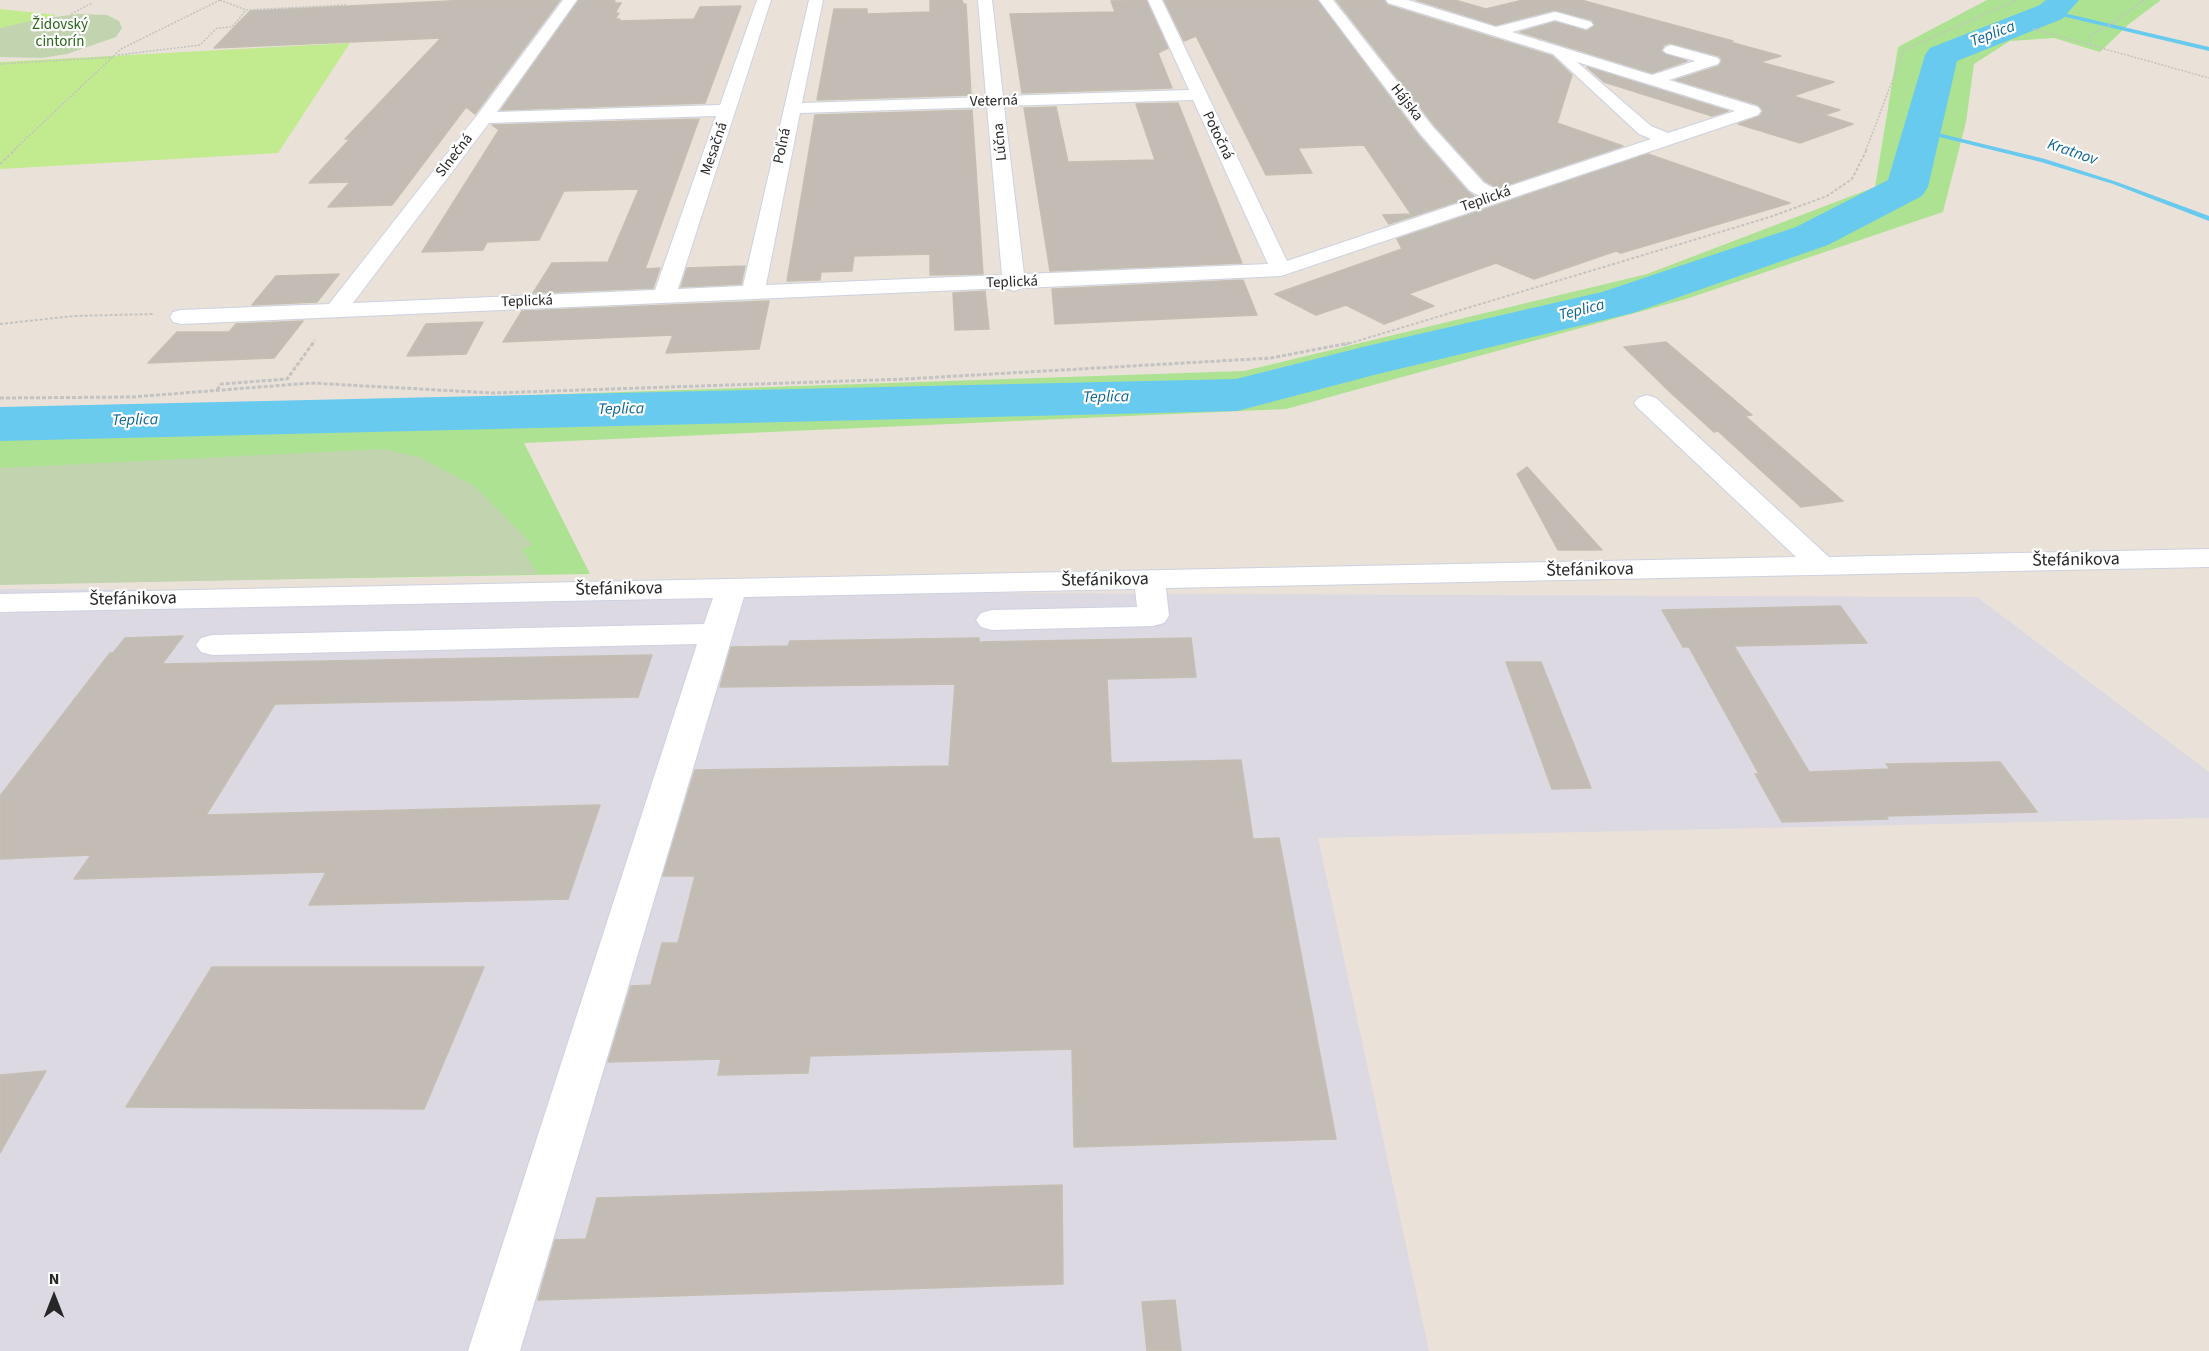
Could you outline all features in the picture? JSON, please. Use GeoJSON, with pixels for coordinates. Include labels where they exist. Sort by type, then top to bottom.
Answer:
{"type":"FeatureCollection","features":[{"type":"Feature","properties":{"kind":"street","name":"Slnečná"},"geometry":{"type":"LineString","coordinates":[[336,310],[484,118],[570,0]]}},
{"type":"Feature","properties":{"kind":"street","name":"Mesačná"},"geometry":{"type":"LineString","coordinates":[[664,297],[764,0]]}},
{"type":"Feature","properties":{"kind":"street","name":"Poľná"},"geometry":{"type":"LineString","coordinates":[[753,293],[816,0]]}},
{"type":"Feature","properties":{"kind":"street","name":"Lúčna"},"geometry":{"type":"LineString","coordinates":[[985,0],[1014,284]]}},
{"type":"Feature","properties":{"kind":"street","name":"Potočná"},"geometry":{"type":"LineString","coordinates":[[1155,0],[1197,95],[1281,270]]}},
{"type":"Feature","properties":{"kind":"street","name":"Hájska"},"geometry":{"type":"LineString","coordinates":[[1326,0],[1427,130],[1477,187],[1495,196]]}},
{"type":"Feature","properties":{"kind":"street","name":"Teplická"},"geometry":{"type":"LineString","coordinates":[[181,317],[1014,284],[1281,270],[1752,111],[1656,79],[1553,50],[1393,0]]}},
{"type":"Feature","properties":{"kind":"street"},"geometry":{"type":"LineString","coordinates":[[1498,31],[1555,16],[1586,25]]}},
{"type":"Feature","properties":{"kind":"street","name":"Teplická"},"geometry":{"type":"LineString","coordinates":[[1553,50],[1645,130],[1666,139]]}},
{"type":"Feature","properties":{"kind":"street"},"geometry":{"type":"LineString","coordinates":[[1656,79],[1712,61],[1671,50]]}},
{"type":"Feature","properties":{"kind":"street"},"geometry":{"type":"LineString","coordinates":[[1582,74],[1620,69]]}},
{"type":"Feature","properties":{"kind":"street","name":"Veterná"},"geometry":{"type":"LineString","coordinates":[[791,108],[1197,95]]}},
{"type":"Feature","properties":{"kind":"street"},"geometry":{"type":"LineString","coordinates":[[484,118],[728,110]]}},
{"type":"Feature","properties":{"kind":"street"},"geometry":{"type":"LineString","coordinates":[[1647,404],[1822,566]]}},
{"type":"Feature","properties":{"kind":"street","name":"Štefánikova"},"geometry":{"type":"LineString","coordinates":[[0,603],[2209,558]]}},
{"type":"Feature","properties":{"kind":"street"},"geometry":{"type":"LineString","coordinates":[[992,620],[1153,616],[1150,580]]}},
{"type":"Feature","properties":{"kind":"street"},"geometry":{"type":"LineString","coordinates":[[494,1351],[731,588]]}},
{"type":"Feature","properties":{"kind":"street"},"geometry":{"type":"LineString","coordinates":[[212,645],[717,634]]}},
{"type":"Feature","properties":{"kind":"path"},"geometry":{"type":"LineString","coordinates":[[0,164],[121,49],[220,0],[246,10],[346,5]]}},
{"type":"Feature","properties":{"kind":"path"},"geometry":{"type":"LineString","coordinates":[[0,398],[132,397],[311,383],[422,391],[493,393],[905,379],[1248,360],[1340,346],[1747,224],[1827,196],[1852,178],[1860,166],[1904,50],[2017,0]]}},
{"type":"Feature","properties":{"kind":"path"},"geometry":{"type":"LineString","coordinates":[[2091,46],[2090,35],[2113,23],[2144,0]]}},
{"type":"Feature","properties":{"kind":"path"},"geometry":{"type":"LineString","coordinates":[[70,14],[92,3]]}},
{"type":"Feature","properties":{"kind":"path"},"geometry":{"type":"LineString","coordinates":[[0,64],[116,56],[200,45],[217,28],[231,27],[246,10]]}},
{"type":"Feature","properties":{"kind":"path"},"geometry":{"type":"LineString","coordinates":[[2033,29],[2209,78]]}},
{"type":"Feature","properties":{"kind":"path"},"geometry":{"type":"LineString","coordinates":[[218,390],[221,384],[287,379],[336,310]]}},
{"type":"Feature","properties":{"kind":"path"},"geometry":{"type":"LineString","coordinates":[[0,324],[74,316],[170,314],[181,317]]}},
{"type":"Feature","properties":{"kind":"shaded area"},"geometry":{"type":"Polygon","coordinates":[[[0,589],[1977,597],[2209,772],[2209,818],[1318,838],[1429,1351],[0,1351],[0,589]]]}},
{"type":"Feature","properties":{"kind":"green space"},"geometry":{"type":"Polygon","coordinates":[[[1987,0],[2161,0],[2129,24],[2100,52],[2054,38],[2010,41],[1974,64],[1966,122],[1943,212],[1686,299],[1286,409],[524,443],[590,574],[0,584],[0,413],[1244,371],[1647,274],[1875,187],[1898,47],[1987,0]]]}},
{"type":"Feature","properties":{"kind":"green space"},"geometry":{"type":"Polygon","coordinates":[[[0,9],[57,15],[0,28],[0,9]]]}},
{"type":"Feature","properties":{"kind":"green space","name":"Židovský cintorín"},"geometry":{"type":"Polygon","coordinates":[[[78,14],[107,15],[119,21],[122,28],[116,37],[67,54],[42,58],[0,57],[0,28],[16,22],[78,14]]]}},
{"type":"Feature","properties":{"kind":"green space"},"geometry":{"type":"Polygon","coordinates":[[[350,43],[278,153],[0,169],[0,62],[350,43]]]}},
{"type":"Feature","properties":{"kind":"green space"},"geometry":{"type":"Polygon","coordinates":[[[383,449],[419,457],[476,487],[533,545],[522,549],[538,574],[0,585],[0,468],[383,449]]]}},
{"type":"Feature","properties":{"kind":"building"},"geometry":{"type":"Polygon","coordinates":[[[468,0],[560,0],[475,114],[466,107],[392,205],[328,207],[350,182],[309,183],[350,139],[345,139],[441,38],[214,48],[250,11],[468,0]]]}},
{"type":"Feature","properties":{"kind":"building"},"geometry":{"type":"Polygon","coordinates":[[[579,0],[615,0],[614,3],[621,3],[615,13],[619,13],[615,19],[620,19],[619,21],[694,19],[700,7],[741,6],[705,103],[501,110],[579,0]]]}},
{"type":"Feature","properties":{"kind":"building"},"geometry":{"type":"Polygon","coordinates":[[[930,0],[962,0],[963,4],[966,4],[971,95],[817,100],[834,9],[867,9],[867,14],[930,12],[930,0]]]}},
{"type":"Feature","properties":{"kind":"building"},"geometry":{"type":"Polygon","coordinates":[[[1146,0],[1168,48],[1158,53],[1172,88],[1022,93],[1010,14],[1115,12],[1111,1],[1146,0]]]}},
{"type":"Feature","properties":{"kind":"building"},"geometry":{"type":"Polygon","coordinates":[[[1164,0],[1317,0],[1419,136],[1474,196],[1389,224],[1383,215],[1411,214],[1364,145],[1298,148],[1312,173],[1266,175],[1196,36],[1184,41],[1164,0]]]}},
{"type":"Feature","properties":{"kind":"building"},"geometry":{"type":"Polygon","coordinates":[[[1336,0],[1384,0],[1387,5],[1552,56],[1572,75],[1557,123],[1623,146],[1498,188],[1485,181],[1435,126],[1336,0]]]}},
{"type":"Feature","properties":{"kind":"building"},"geometry":{"type":"Polygon","coordinates":[[[1416,0],[1455,0],[1486,9],[1523,0],[1581,0],[1733,41],[1730,42],[1781,56],[1760,62],[1834,82],[1793,96],[1840,110],[1824,115],[1853,124],[1800,143],[1738,124],[1760,116],[1763,111],[1759,105],[1676,80],[1719,66],[1722,60],[1719,56],[1670,43],[1664,45],[1661,52],[1687,61],[1652,73],[1520,32],[1555,22],[1587,31],[1595,26],[1592,20],[1554,10],[1496,25],[1416,0]]]}},
{"type":"Feature","properties":{"kind":"building"},"geometry":{"type":"Polygon","coordinates":[[[1587,67],[1728,111],[1712,116],[1604,82],[1587,67]]]}},
{"type":"Feature","properties":{"kind":"building"},"geometry":{"type":"Polygon","coordinates":[[[1178,103],[1242,263],[1050,271],[1024,108],[1056,107],[1068,162],[1155,160],[1136,104],[1178,103]]]}},
{"type":"Feature","properties":{"kind":"building"},"geometry":{"type":"Polygon","coordinates":[[[972,110],[983,274],[930,275],[930,254],[854,256],[852,271],[821,272],[820,280],[787,281],[815,115],[972,110]]]}},
{"type":"Feature","properties":{"kind":"building"},"geometry":{"type":"Polygon","coordinates":[[[699,119],[645,269],[660,268],[653,288],[533,293],[552,263],[608,262],[639,189],[564,191],[539,240],[487,242],[483,250],[422,252],[499,130],[492,125],[699,119]]]}},
{"type":"Feature","properties":{"kind":"building"},"geometry":{"type":"Polygon","coordinates":[[[1648,154],[1790,203],[1621,253],[1616,251],[1534,279],[1496,263],[1408,294],[1434,306],[1384,324],[1346,305],[1316,315],[1275,294],[1402,249],[1397,239],[1648,154]]]}},
{"type":"Feature","properties":{"kind":"building"},"geometry":{"type":"Polygon","coordinates":[[[745,266],[741,284],[681,287],[687,268],[745,266]]]}},
{"type":"Feature","properties":{"kind":"building"},"geometry":{"type":"Polygon","coordinates":[[[339,274],[317,302],[252,305],[276,276],[339,274]]]}},
{"type":"Feature","properties":{"kind":"building"},"geometry":{"type":"Polygon","coordinates":[[[1243,280],[1257,315],[1055,324],[1052,289],[1243,280]]]}},
{"type":"Feature","properties":{"kind":"building"},"geometry":{"type":"Polygon","coordinates":[[[985,291],[989,329],[955,330],[953,293],[985,291]]]}},
{"type":"Feature","properties":{"kind":"building"},"geometry":{"type":"Polygon","coordinates":[[[769,301],[759,349],[666,353],[673,335],[503,342],[522,311],[769,301]]]}},
{"type":"Feature","properties":{"kind":"building"},"geometry":{"type":"Polygon","coordinates":[[[303,321],[274,358],[148,363],[177,332],[229,332],[236,324],[303,321]]]}},
{"type":"Feature","properties":{"kind":"building"},"geometry":{"type":"Polygon","coordinates":[[[483,322],[466,354],[407,356],[426,324],[483,322]]]}},
{"type":"Feature","properties":{"kind":"building"},"geometry":{"type":"Polygon","coordinates":[[[1666,342],[1752,415],[1745,416],[1843,501],[1801,507],[1718,431],[1714,432],[1624,347],[1666,342]]]}},
{"type":"Feature","properties":{"kind":"building"},"geometry":{"type":"Polygon","coordinates":[[[1527,467],[1602,550],[1558,550],[1517,474],[1527,467]]]}},
{"type":"Feature","properties":{"kind":"building"},"geometry":{"type":"Polygon","coordinates":[[[1840,606],[1867,643],[1734,646],[1809,772],[1890,769],[1886,764],[2000,762],[2037,812],[1886,816],[1888,819],[1782,822],[1755,774],[1759,774],[1689,647],[1683,647],[1662,610],[1840,606]]]}},
{"type":"Feature","properties":{"kind":"building"},"geometry":{"type":"Polygon","coordinates":[[[183,636],[162,664],[652,655],[638,697],[275,704],[206,815],[600,805],[568,899],[309,905],[326,872],[74,879],[91,855],[0,859],[0,796],[110,653],[113,653],[125,638],[183,636]]]}},
{"type":"Feature","properties":{"kind":"building"},"geometry":{"type":"Polygon","coordinates":[[[979,638],[979,642],[1191,638],[1196,677],[1107,679],[1111,763],[1241,760],[1253,839],[1279,838],[1336,1139],[1074,1147],[1072,1049],[810,1056],[808,1073],[718,1075],[721,1059],[608,1062],[631,986],[651,985],[662,943],[678,943],[695,876],[663,876],[695,770],[949,766],[955,684],[720,687],[731,647],[788,646],[790,641],[979,638]]]}},
{"type":"Feature","properties":{"kind":"building"},"geometry":{"type":"Polygon","coordinates":[[[1506,662],[1541,662],[1591,788],[1552,789],[1506,662]]]}},
{"type":"Feature","properties":{"kind":"building"},"geometry":{"type":"Polygon","coordinates":[[[212,967],[484,967],[424,1109],[126,1107],[212,967]]]}},
{"type":"Feature","properties":{"kind":"building"},"geometry":{"type":"Polygon","coordinates":[[[46,1071],[0,1153],[0,1075],[46,1071]]]}},
{"type":"Feature","properties":{"kind":"building"},"geometry":{"type":"Polygon","coordinates":[[[1062,1185],[1063,1284],[538,1300],[555,1240],[586,1239],[597,1198],[1062,1185]]]}},
{"type":"Feature","properties":{"kind":"building"},"geometry":{"type":"Polygon","coordinates":[[[1175,1300],[1181,1351],[1147,1351],[1142,1302],[1175,1300]]]}},
{"type":"Feature","properties":{"kind":"waterway","name":"Teplica"},"geometry":{"type":"LineString","coordinates":[[0,424],[1237,395],[1367,361],[1616,303],[1812,236],[1907,187],[1942,55],[2051,12],[2064,0]]}},
{"type":"Feature","properties":{"kind":"waterway"},"geometry":{"type":"LineString","coordinates":[[2051,12],[2209,49]]}},
{"type":"Feature","properties":{"kind":"waterway","name":"Kratnov"},"geometry":{"type":"LineString","coordinates":[[1921,131],[2043,160],[2115,183],[2209,219]]}}]}
